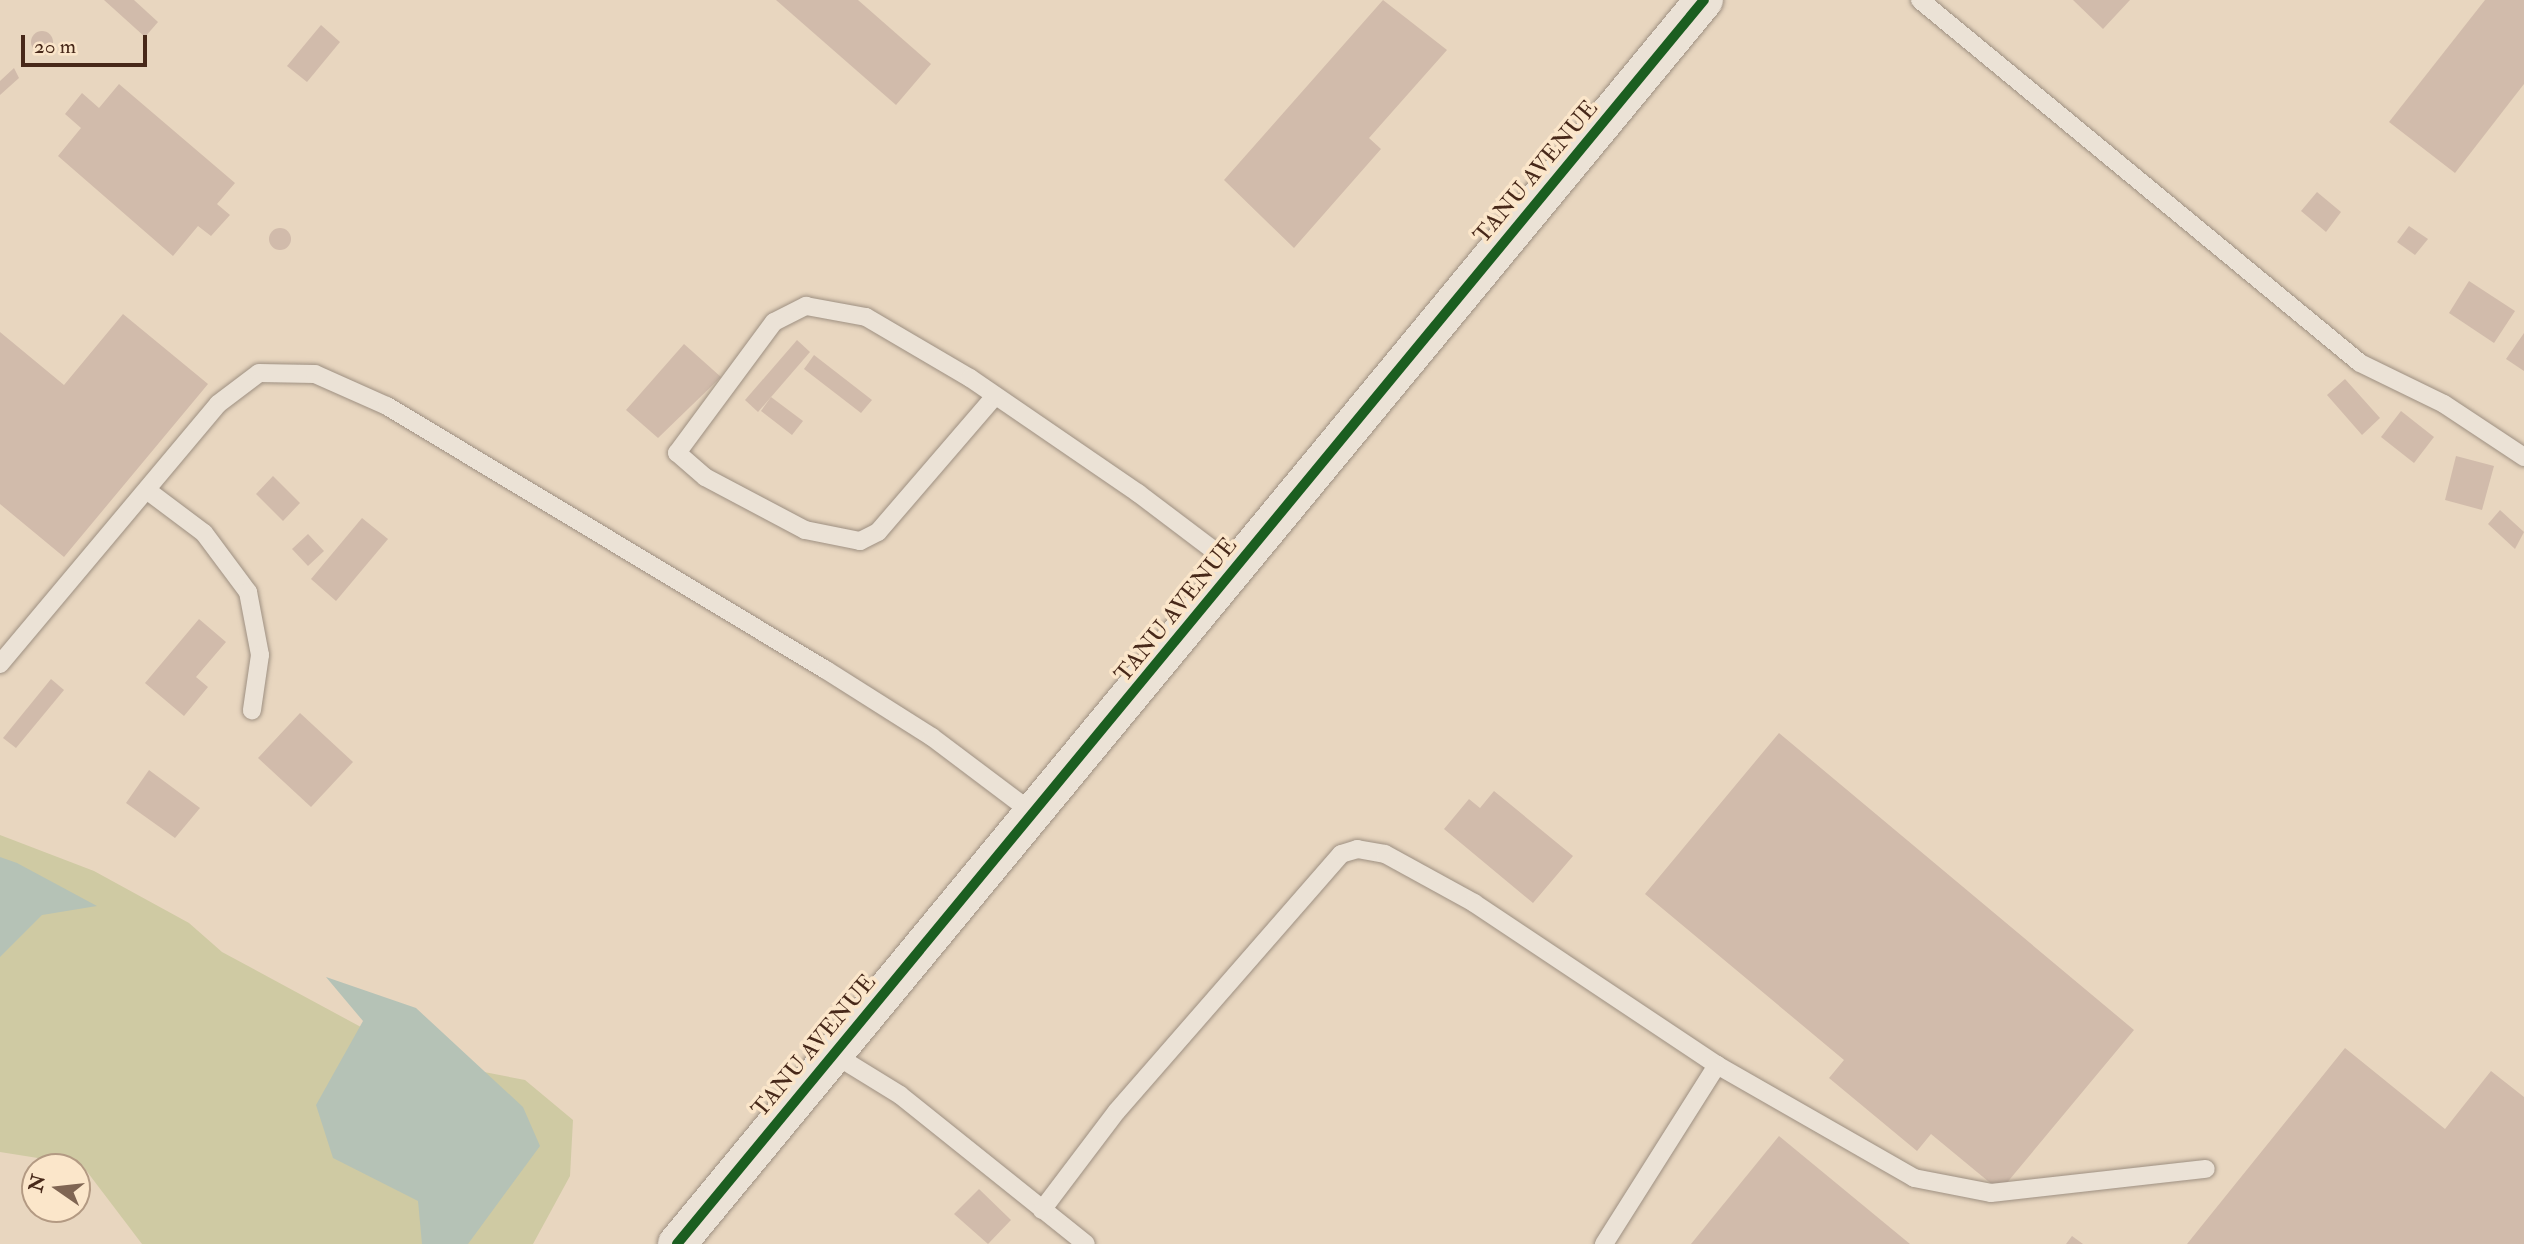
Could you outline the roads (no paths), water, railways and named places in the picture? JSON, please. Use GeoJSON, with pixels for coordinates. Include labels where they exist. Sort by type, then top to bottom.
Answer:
{"type":"FeatureCollection","features":[{"type":"Feature","properties":{"kind":"street","name":"TANU AVENUE"},"geometry":{"type":"LineString","coordinates":[[677,1244],[1704,0]]}},
{"type":"Feature","properties":{"kind":"lane"},"geometry":{"type":"LineString","coordinates":[[1920,0],[2360,363],[2444,404],[2524,457]]}},
{"type":"Feature","properties":{"kind":"lane"},"geometry":{"type":"LineString","coordinates":[[995,396],[878,532],[860,541],[805,530],[705,477],[677,453],[774,322],[806,306],[866,317],[995,396],[1237,568]]}},
{"type":"Feature","properties":{"kind":"lane"},"geometry":{"type":"LineString","coordinates":[[0,664],[244,381],[276,370],[344,382],[921,729],[1033,813]]}},
{"type":"Feature","properties":{"kind":"lane"},"geometry":{"type":"LineString","coordinates":[[148,491],[204,533],[248,592],[260,655],[252,710]]}},
{"type":"Feature","properties":{"kind":"lane"},"geometry":{"type":"LineString","coordinates":[[1042,1210],[1117,1111],[1348,851],[1385,854],[1474,903],[1717,1065],[1871,1156],[1950,1189],[1991,1193],[2206,1169]]}},
{"type":"Feature","properties":{"kind":"lane"},"geometry":{"type":"LineString","coordinates":[[835,1055],[900,1095],[1086,1244]]}},
{"type":"Feature","properties":{"kind":"lane"},"geometry":{"type":"LineString","coordinates":[[1604,1244],[1717,1065]]}}]}
